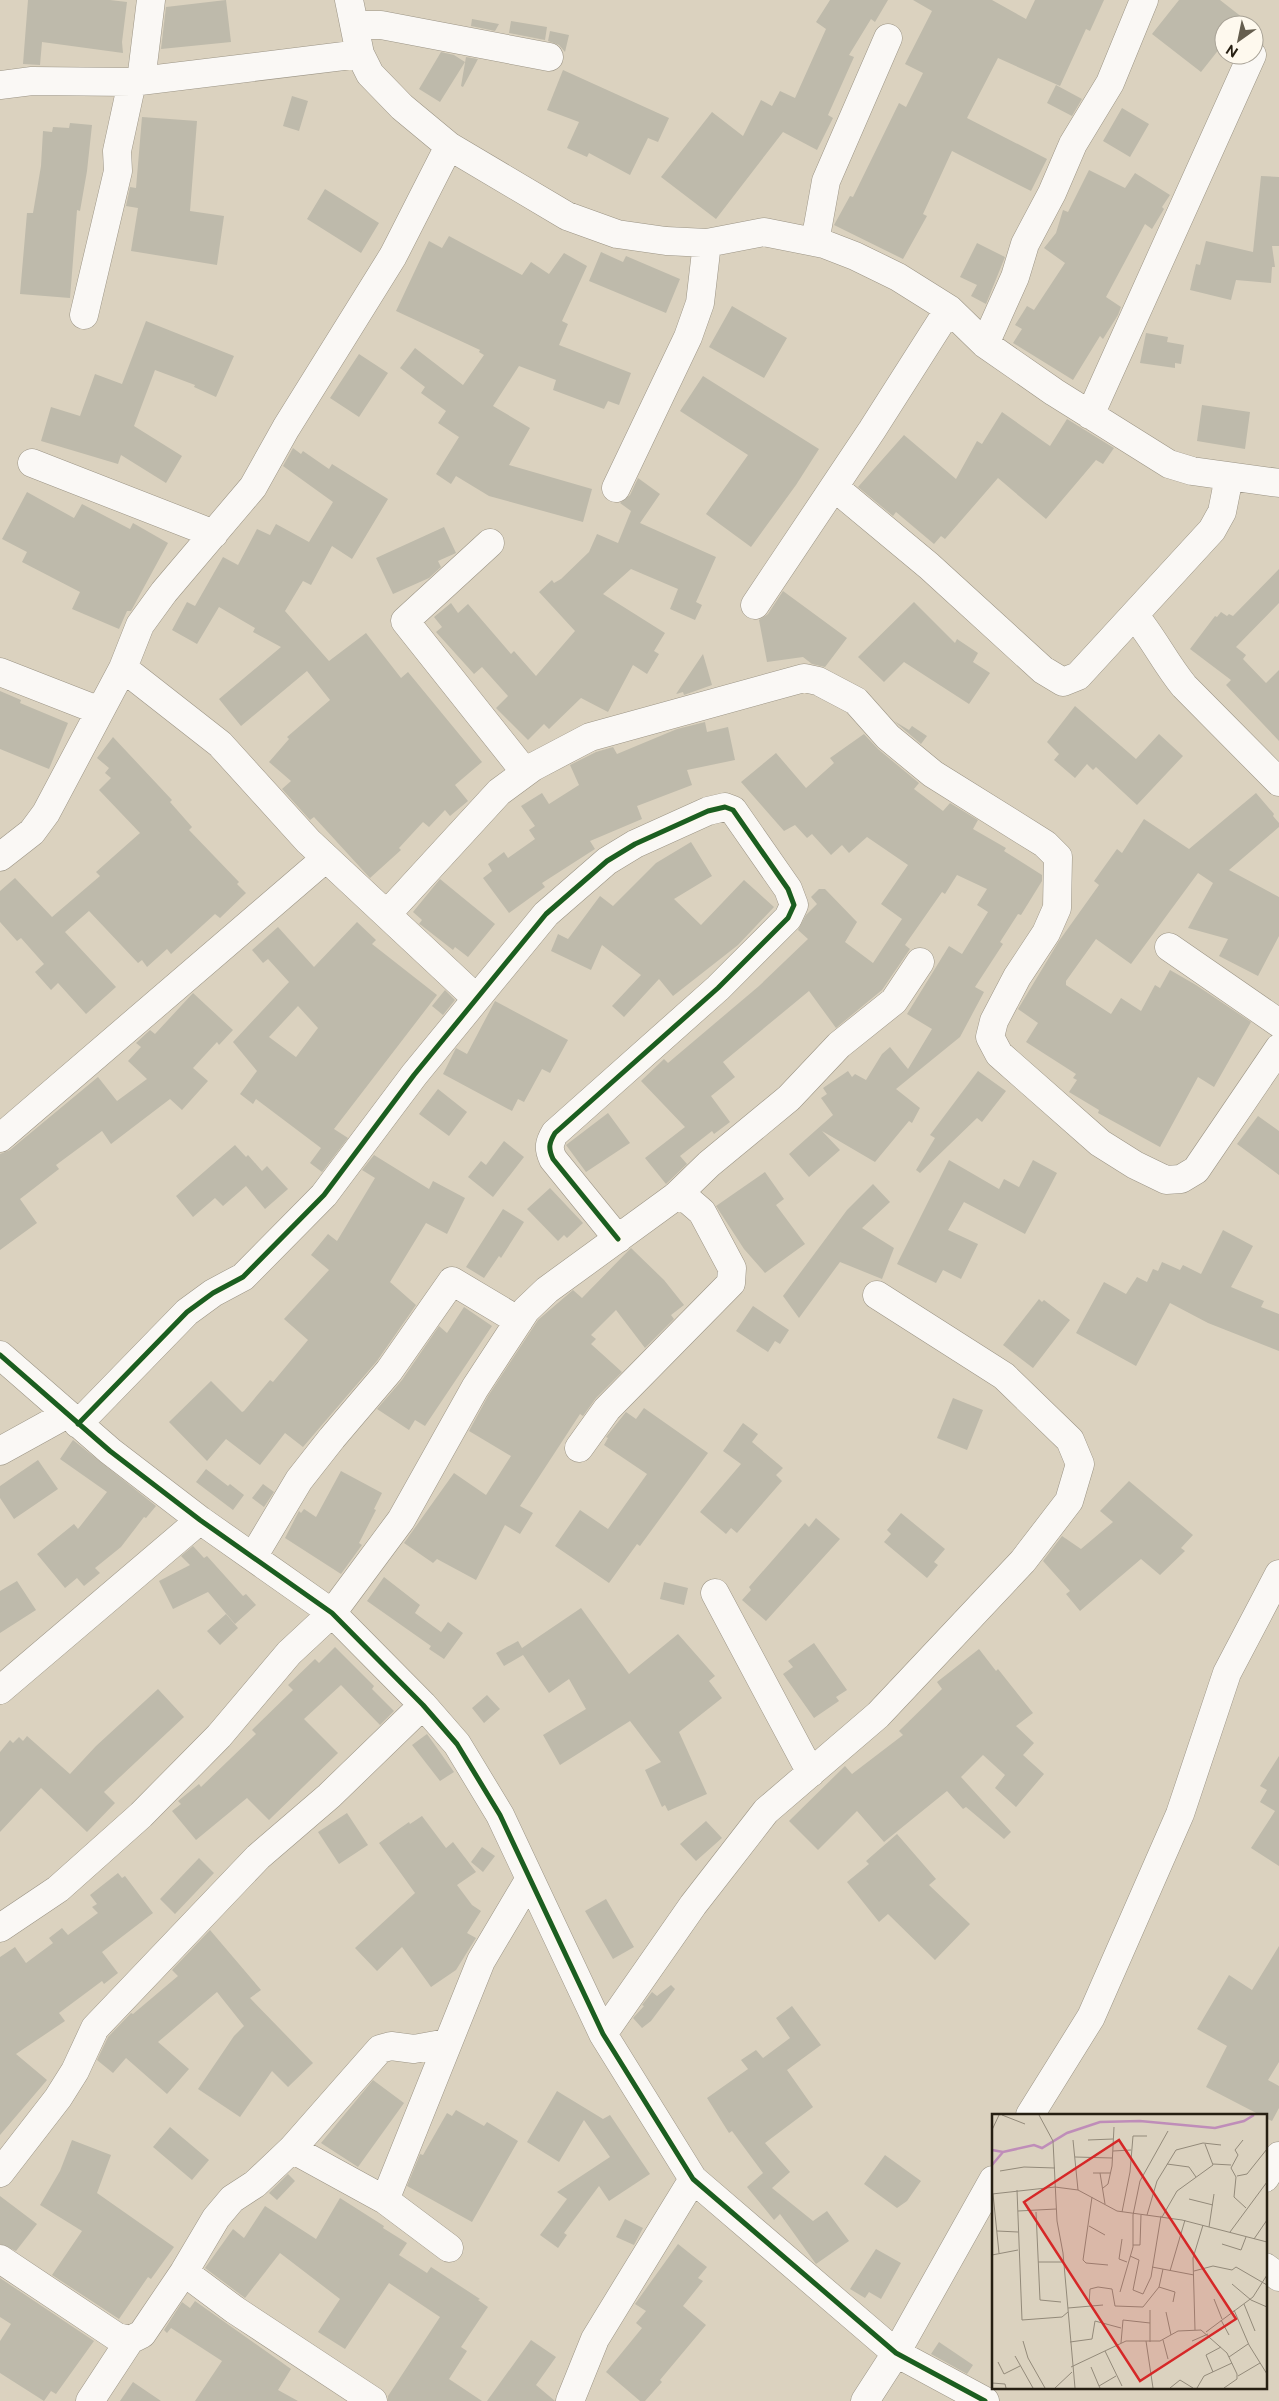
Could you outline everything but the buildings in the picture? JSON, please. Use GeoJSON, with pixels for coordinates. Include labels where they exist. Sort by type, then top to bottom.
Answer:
{"type":"FeatureCollection","features":[{"type":"Feature","properties":{"kind":"street"},"geometry":{"type":"LineString","coordinates":[[84,315],[118,171],[118,151],[137,81],[151,0]]}},
{"type":"Feature","properties":{"kind":"street"},"geometry":{"type":"LineString","coordinates":[[985,344],[1015,278],[1025,244],[1052,193],[1073,144],[1110,83],[1144,0]]}},
{"type":"Feature","properties":{"kind":"street"},"geometry":{"type":"LineString","coordinates":[[352,12],[360,54],[370,74],[402,107],[449,146],[567,216],[617,234],[666,241],[707,243],[764,232],[815,242],[847,253],[898,277],[949,309],[985,344],[1090,415],[1170,464],[1192,471],[1279,483]]}},
{"type":"Feature","properties":{"kind":"street"},"geometry":{"type":"LineString","coordinates":[[352,12],[381,25],[549,57]]}},
{"type":"Feature","properties":{"kind":"street"},"geometry":{"type":"LineString","coordinates":[[815,242],[826,181],[888,38]]}},
{"type":"Feature","properties":{"kind":"street"},"geometry":{"type":"LineString","coordinates":[[0,85],[32,81],[137,81],[360,54]]}},
{"type":"Feature","properties":{"kind":"street"},"geometry":{"type":"LineString","coordinates":[[1090,415],[1248,65]]}},
{"type":"Feature","properties":{"kind":"street"},"geometry":{"type":"LineString","coordinates":[[0,857],[32,832],[46,813],[123,668],[140,625],[164,592],[253,487],[286,428],[393,256],[449,146]]}},
{"type":"Feature","properties":{"kind":"street"},"geometry":{"type":"LineString","coordinates":[[616,488],[691,328],[700,303],[707,243]]}},
{"type":"Feature","properties":{"kind":"street"},"geometry":{"type":"LineString","coordinates":[[755,605],[949,309]]}},
{"type":"Feature","properties":{"kind":"street"},"geometry":{"type":"LineString","coordinates":[[32,463],[214,534]]}},
{"type":"Feature","properties":{"kind":"street"},"geometry":{"type":"LineString","coordinates":[[834,487],[1055,678],[1063,682],[1078,676],[1212,530],[1222,512],[1229,476]]}},
{"type":"Feature","properties":{"kind":"street"},"geometry":{"type":"LineString","coordinates":[[490,543],[405,621],[525,772]]}},
{"type":"Feature","properties":{"kind":"street"},"geometry":{"type":"LineString","coordinates":[[1134,615],[1148,631],[1170,670],[1279,782]]}},
{"type":"Feature","properties":{"kind":"street"},"geometry":{"type":"LineString","coordinates":[[123,668],[220,744],[326,858],[476,998]]}},
{"type":"Feature","properties":{"kind":"street"},"geometry":{"type":"LineString","coordinates":[[0,672],[100,711]]}},
{"type":"Feature","properties":{"kind":"street"},"geometry":{"type":"LineString","coordinates":[[387,914],[499,792],[525,772],[590,737],[804,678],[818,681],[856,701],[888,737],[933,774],[1045,844],[1058,857],[1058,908],[1046,933],[1017,977],[994,1021],[990,1037],[999,1054],[1100,1143],[1135,1165],[1166,1180],[1181,1179],[1196,1170],[1279,1048]]}},
{"type":"Feature","properties":{"kind":"street"},"geometry":{"type":"LineString","coordinates":[[0,1451],[72,1419],[187,1312],[213,1293],[244,1277],[324,1195],[476,998],[546,914],[607,861],[635,844],[708,810],[725,807],[733,810],[788,889],[794,905],[788,918],[718,988],[555,1133],[549,1143],[549,1152],[553,1159],[618,1239]]}},
{"type":"Feature","properties":{"kind":"street"},"geometry":{"type":"LineString","coordinates":[[0,1138],[326,858]]}},
{"type":"Feature","properties":{"kind":"street"},"geometry":{"type":"LineString","coordinates":[[1169,946],[1279,1023]]}},
{"type":"Feature","properties":{"kind":"street"},"geometry":{"type":"LineString","coordinates":[[0,1928],[58,1889],[141,1815],[219,1736],[289,1652],[332,1613],[401,1520],[476,1388],[526,1310],[547,1290],[676,1196],[709,1164],[789,1098],[839,1045],[894,1001],[920,962]]}},
{"type":"Feature","properties":{"kind":"street"},"geometry":{"type":"LineString","coordinates":[[579,1448],[607,1409],[730,1283],[732,1268],[702,1212],[687,1199],[676,1196]]}},
{"type":"Feature","properties":{"kind":"street"},"geometry":{"type":"LineString","coordinates":[[253,1557],[299,1480],[389,1371],[452,1281],[518,1321]]}},
{"type":"Feature","properties":{"kind":"street"},"geometry":{"type":"LineString","coordinates":[[603,2034],[693,1905],[766,1810],[878,1715],[1024,1561],[1069,1501],[1080,1464],[1070,1440],[1004,1376],[877,1295]]}},
{"type":"Feature","properties":{"kind":"street"},"geometry":{"type":"LineString","coordinates":[[0,1355],[72,1419],[200,1520],[332,1613],[423,1705],[458,1744],[500,1815],[603,2034],[693,2179],[896,2353],[985,2401]]}},
{"type":"Feature","properties":{"kind":"street"},"geometry":{"type":"LineString","coordinates":[[0,1690],[200,1520]]}},
{"type":"Feature","properties":{"kind":"street"},"geometry":{"type":"LineString","coordinates":[[1031,2114],[1091,2017],[1180,1814],[1227,1674],[1277,1582]]}},
{"type":"Feature","properties":{"kind":"street"},"geometry":{"type":"LineString","coordinates":[[715,1593],[811,1773]]}},
{"type":"Feature","properties":{"kind":"street"},"geometry":{"type":"LineString","coordinates":[[0,2173],[37,2128],[62,2092],[75,2071],[95,2028],[258,1858],[329,1796],[423,1705]]}},
{"type":"Feature","properties":{"kind":"street"},"geometry":{"type":"LineString","coordinates":[[385,2200],[481,1961],[529,1880]]}},
{"type":"Feature","properties":{"kind":"street"},"geometry":{"type":"LineString","coordinates":[[90,2401],[130,2340],[142,2334],[184,2272],[216,2218],[232,2199],[255,2184],[292,2149],[380,2049],[391,2046],[414,2049],[447,2043]]}},
{"type":"Feature","properties":{"kind":"street"},"geometry":{"type":"LineString","coordinates":[[292,2149],[385,2200],[449,2248]]}},
{"type":"Feature","properties":{"kind":"street"},"geometry":{"type":"LineString","coordinates":[[1266,2176],[1279,2156]]}},
{"type":"Feature","properties":{"kind":"street"},"geometry":{"type":"LineString","coordinates":[[570,2401],[595,2339],[693,2179]]}},
{"type":"Feature","properties":{"kind":"street"},"geometry":{"type":"LineString","coordinates":[[865,2401],[896,2353],[992,2182]]}},
{"type":"Feature","properties":{"kind":"street"},"geometry":{"type":"LineString","coordinates":[[0,2259],[117,2337],[130,2340]]}},
{"type":"Feature","properties":{"kind":"street"},"geometry":{"type":"LineString","coordinates":[[1266,2268],[1279,2277]]}},
{"type":"Feature","properties":{"kind":"street"},"geometry":{"type":"LineString","coordinates":[[184,2272],[235,2310],[373,2401]]}},
{"type":"Feature","properties":{"kind":"cycle path"},"geometry":{"type":"LineString","coordinates":[[78,1424],[187,1312],[213,1293],[243,1277],[324,1195],[414,1075],[546,914],[607,861],[635,844],[708,811],[725,807],[733,810],[788,889],[794,905],[788,918],[718,988],[555,1133],[550,1143],[550,1152],[553,1159],[618,1239]]}},
{"type":"Feature","properties":{"kind":"cycle path"},"geometry":{"type":"LineString","coordinates":[[0,1355],[110,1451],[200,1520],[332,1613],[423,1705],[457,1744],[500,1815],[603,2034],[693,2179],[896,2353],[985,2401]]}}]}
